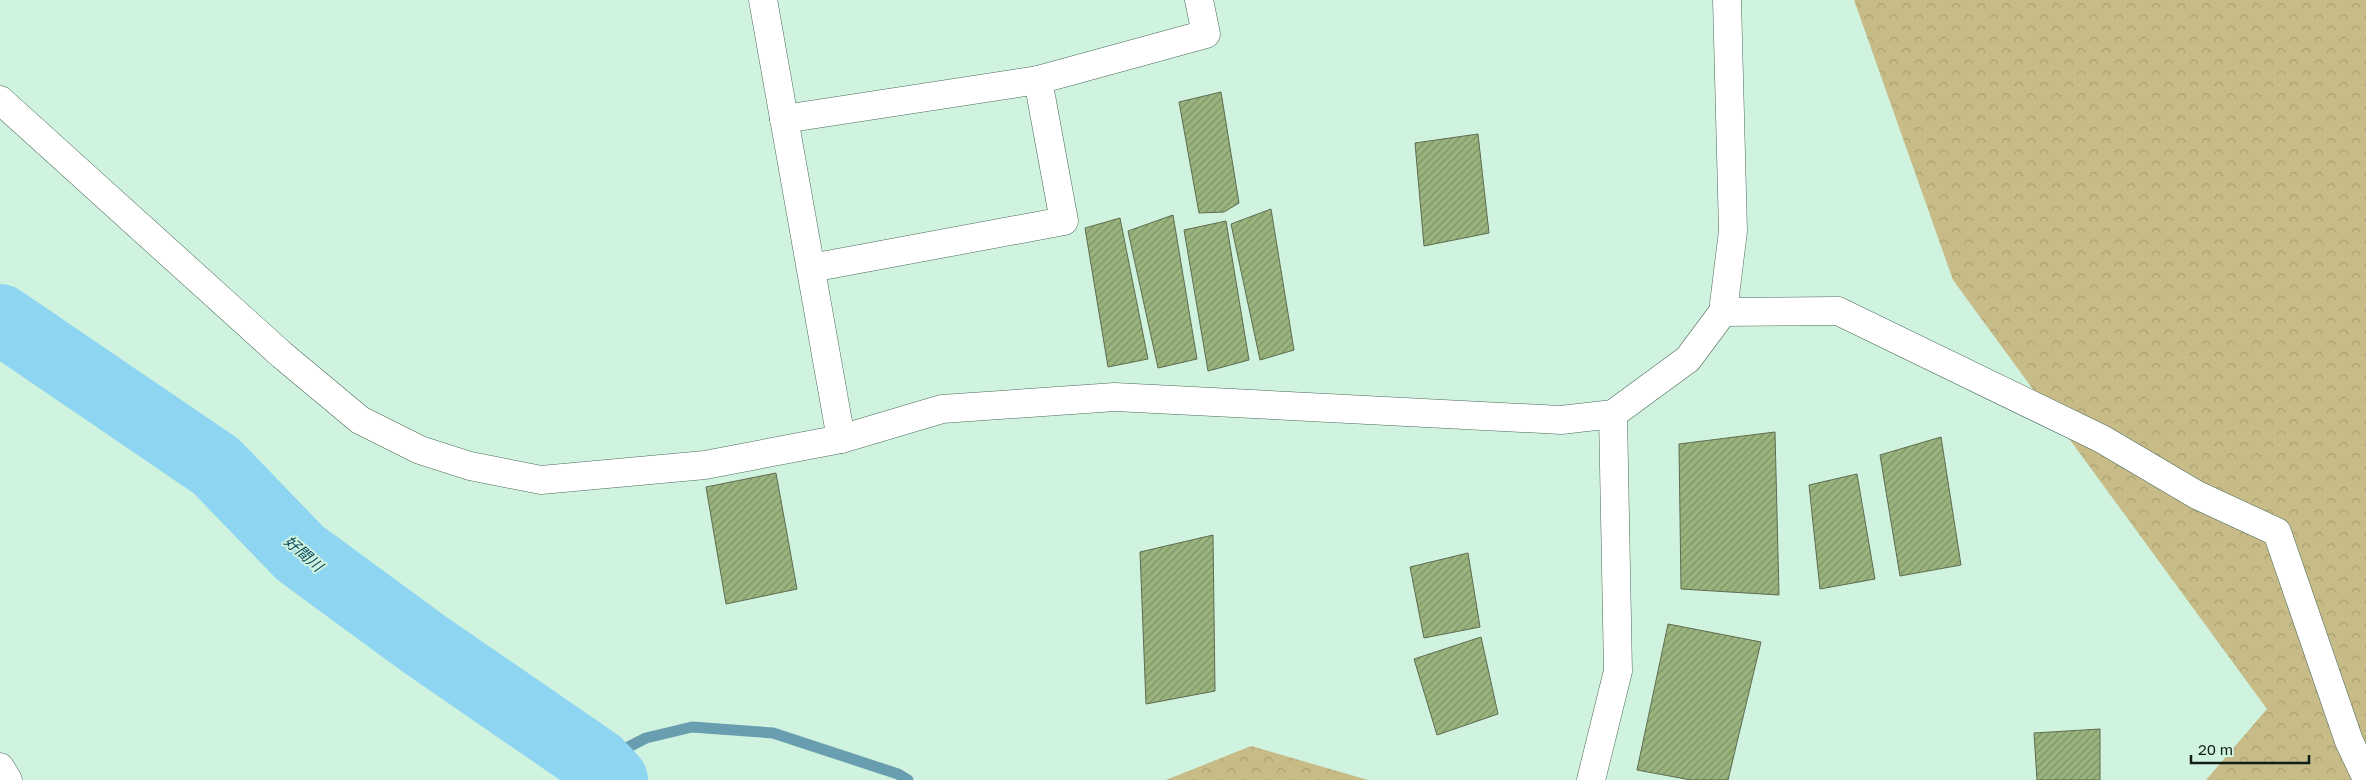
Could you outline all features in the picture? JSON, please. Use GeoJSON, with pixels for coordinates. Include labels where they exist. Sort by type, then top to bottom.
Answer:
{"type":"FeatureCollection","features":[{"type":"Feature","properties":{"kind":"street"},"geometry":{"type":"LineString","coordinates":[[763,0],[841,439]]}},
{"type":"Feature","properties":{"kind":"street"},"geometry":{"type":"LineString","coordinates":[[784,119],[1038,80],[1206,34],[1199,0]]}},
{"type":"Feature","properties":{"kind":"street"},"geometry":{"type":"LineString","coordinates":[[0,100],[282,355],[360,420],[420,450],[470,466],[541,480],[705,465],[841,439],[942,409],[1115,397],[1561,420],[1613,414],[1688,359],[1723,312],[1732,231],[1728,0]]}},
{"type":"Feature","properties":{"kind":"street"},"geometry":{"type":"LineString","coordinates":[[810,268],[1064,222],[1038,80]]}},
{"type":"Feature","properties":{"kind":"street"},"geometry":{"type":"LineString","coordinates":[[1723,312],[1838,311],[2102,439],[2197,494],[2277,532],[2349,741],[2366,777]]}},
{"type":"Feature","properties":{"kind":"street"},"geometry":{"type":"LineString","coordinates":[[1591,780],[1618,671],[1613,414]]}},
{"type":"Feature","properties":{"kind":"street"},"geometry":{"type":"LineString","coordinates":[[0,767],[8,780]]}},
{"type":"Feature","properties":{"kind":"green space"},"geometry":{"type":"Polygon","coordinates":[[[1854,0],[2366,0],[2366,780],[2206,780],[2267,709],[1953,280],[1854,0]]]}},
{"type":"Feature","properties":{"kind":"green space"},"geometry":{"type":"Polygon","coordinates":[[[1251,746],[1368,780],[1166,780],[1251,746]]]}},
{"type":"Feature","properties":{"kind":"building"},"geometry":{"type":"Polygon","coordinates":[[[1221,92],[1239,203],[1224,212],[1199,213],[1179,102],[1221,92]]]}},
{"type":"Feature","properties":{"kind":"building"},"geometry":{"type":"Polygon","coordinates":[[[1478,134],[1489,233],[1424,246],[1415,143],[1478,134]]]}},
{"type":"Feature","properties":{"kind":"building"},"geometry":{"type":"Polygon","coordinates":[[[1271,209],[1294,350],[1260,360],[1231,224],[1271,209]]]}},
{"type":"Feature","properties":{"kind":"building"},"geometry":{"type":"Polygon","coordinates":[[[1173,215],[1197,359],[1158,368],[1128,231],[1173,215]]]}},
{"type":"Feature","properties":{"kind":"building"},"geometry":{"type":"Polygon","coordinates":[[[1120,218],[1148,359],[1108,367],[1085,228],[1120,218]]]}},
{"type":"Feature","properties":{"kind":"building"},"geometry":{"type":"Polygon","coordinates":[[[1226,221],[1249,360],[1208,371],[1184,230],[1226,221]]]}},
{"type":"Feature","properties":{"kind":"building"},"geometry":{"type":"Polygon","coordinates":[[[1775,432],[1779,595],[1681,589],[1679,444],[1775,432]]]}},
{"type":"Feature","properties":{"kind":"building"},"geometry":{"type":"Polygon","coordinates":[[[1941,437],[1961,565],[1900,576],[1880,455],[1941,437]]]}},
{"type":"Feature","properties":{"kind":"building"},"geometry":{"type":"Polygon","coordinates":[[[776,473],[797,589],[726,604],[706,487],[776,473]]]}},
{"type":"Feature","properties":{"kind":"building"},"geometry":{"type":"Polygon","coordinates":[[[1857,474],[1875,579],[1820,589],[1809,485],[1857,474]]]}},
{"type":"Feature","properties":{"kind":"building"},"geometry":{"type":"Polygon","coordinates":[[[1213,535],[1215,691],[1146,704],[1140,552],[1213,535]]]}},
{"type":"Feature","properties":{"kind":"building"},"geometry":{"type":"Polygon","coordinates":[[[1468,553],[1480,627],[1424,638],[1410,567],[1468,553]]]}},
{"type":"Feature","properties":{"kind":"building"},"geometry":{"type":"Polygon","coordinates":[[[1668,624],[1761,642],[1728,780],[1691,780],[1637,770],[1668,624]]]}},
{"type":"Feature","properties":{"kind":"building"},"geometry":{"type":"Polygon","coordinates":[[[1481,637],[1498,714],[1437,735],[1414,659],[1481,637]]]}},
{"type":"Feature","properties":{"kind":"building"},"geometry":{"type":"Polygon","coordinates":[[[2100,729],[2100,780],[2037,780],[2034,733],[2100,729]]]}},
{"type":"Feature","properties":{"kind":"waterway","name":"好間川"},"geometry":{"type":"LineString","coordinates":[[0,319],[216,466],[300,553],[424,644],[597,763],[613,780]]}},
{"type":"Feature","properties":{"kind":"waterway"},"geometry":{"type":"LineString","coordinates":[[597,763],[646,738],[692,727],[773,733],[898,774],[908,780]]}}]}
